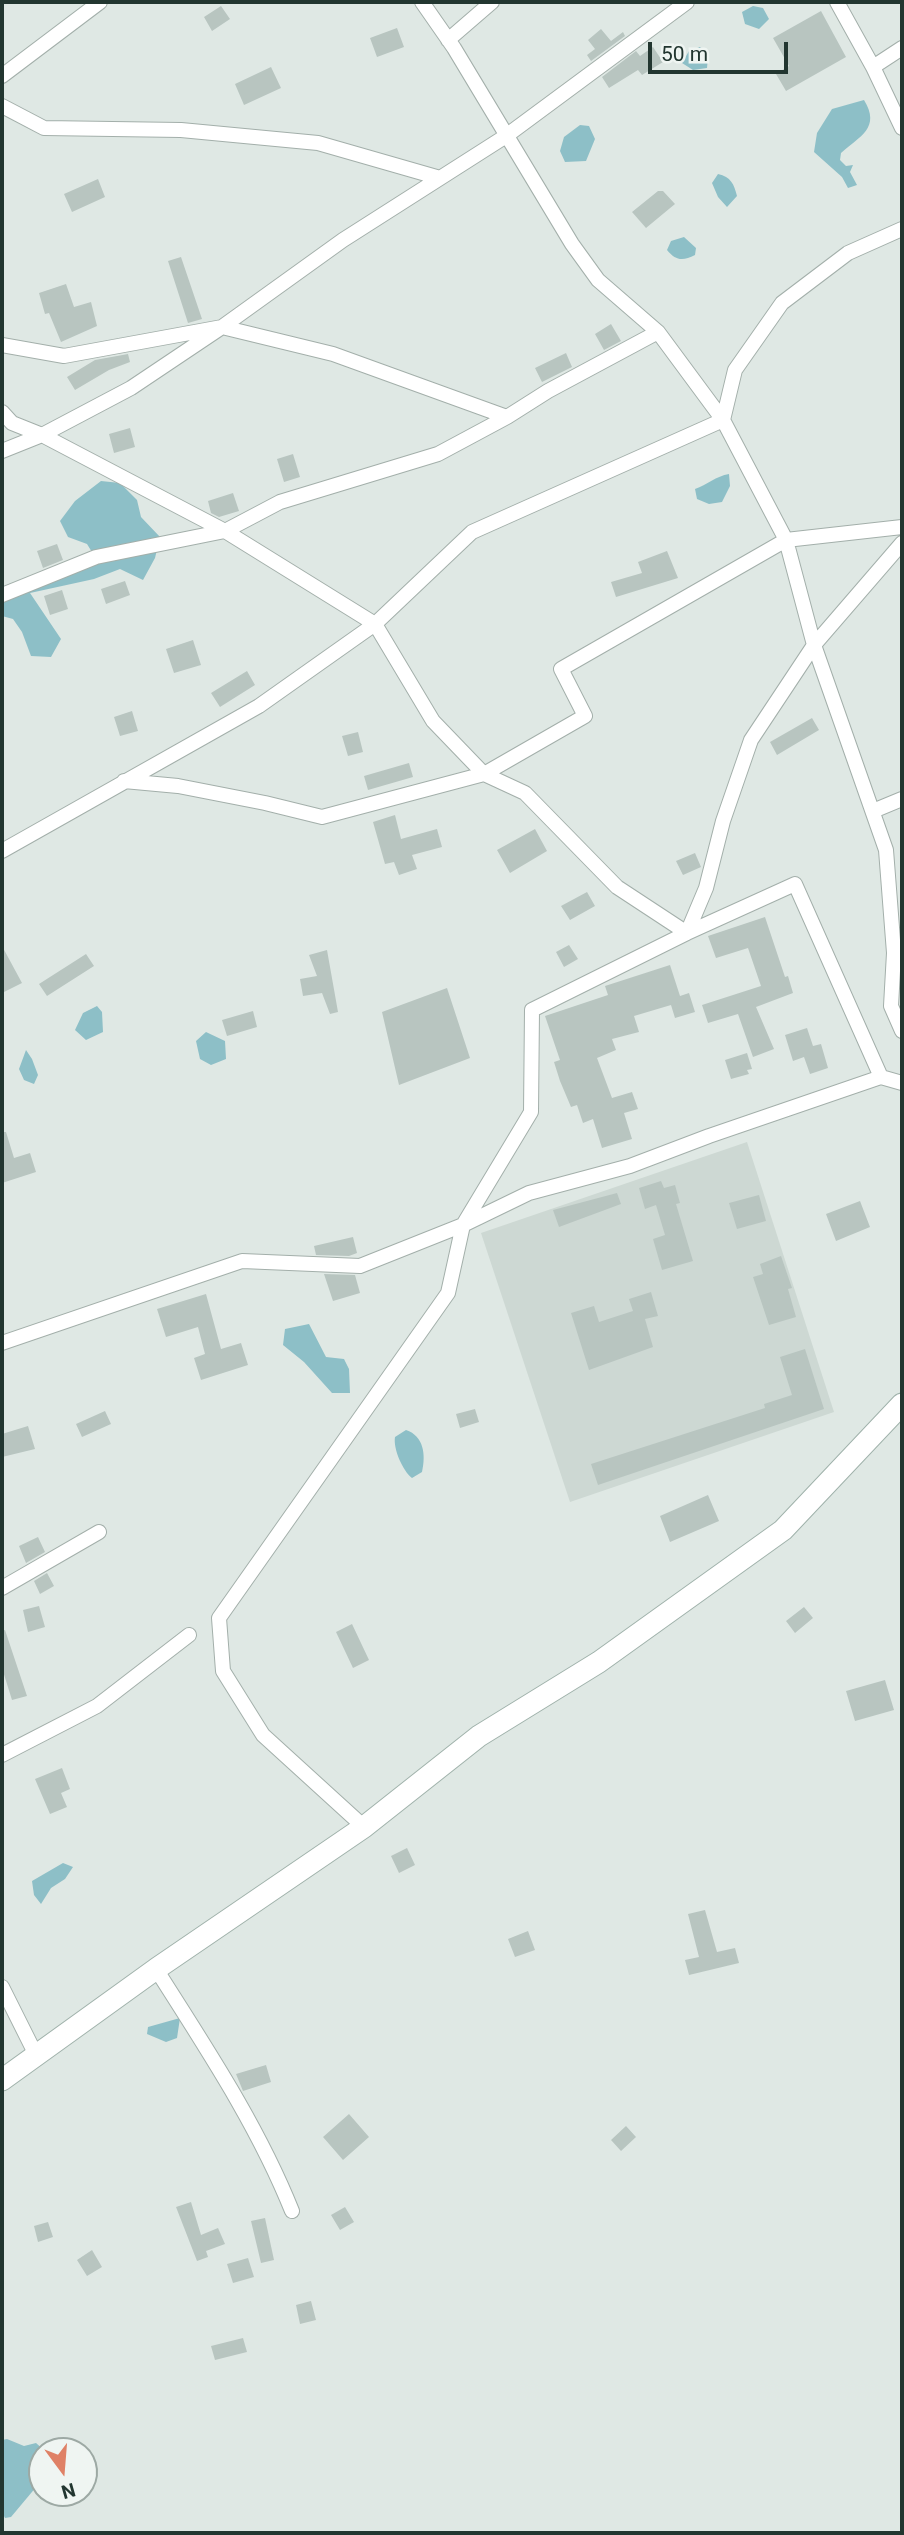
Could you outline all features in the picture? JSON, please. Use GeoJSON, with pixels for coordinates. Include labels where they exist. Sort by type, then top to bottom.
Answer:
{"type":"FeatureCollection","features":[{"type":"Feature","properties":{"kind":"street"},"geometry":{"type":"LineString","coordinates":[[2,76],[100,2]]}},
{"type":"Feature","properties":{"kind":"street"},"geometry":{"type":"LineString","coordinates":[[422,2],[572,244],[598,280],[658,332],[723,420],[786,540],[814,645],[887,850],[894,953],[891,1006],[902,1031]]}},
{"type":"Feature","properties":{"kind":"street"},"geometry":{"type":"LineString","coordinates":[[448,40],[492,2]]}},
{"type":"Feature","properties":{"kind":"street"},"geometry":{"type":"LineString","coordinates":[[2,451],[42,435],[131,388],[343,240],[506,136],[687,2]]}},
{"type":"Feature","properties":{"kind":"street"},"geometry":{"type":"LineString","coordinates":[[837,2],[873,67],[902,128]]}},
{"type":"Feature","properties":{"kind":"street"},"geometry":{"type":"LineString","coordinates":[[873,67],[902,48]]}},
{"type":"Feature","properties":{"kind":"street"},"geometry":{"type":"LineString","coordinates":[[2,106],[44,128],[181,130],[318,143],[440,178]]}},
{"type":"Feature","properties":{"kind":"street"},"geometry":{"type":"LineString","coordinates":[[723,420],[735,370],[782,303],[848,253],[902,229]]}},
{"type":"Feature","properties":{"kind":"street"},"geometry":{"type":"LineString","coordinates":[[2,345],[64,356],[222,327],[333,354],[507,417]]}},
{"type":"Feature","properties":{"kind":"street"},"geometry":{"type":"LineString","coordinates":[[2,595],[96,557],[225,531],[280,502],[438,454],[658,332]]}},
{"type":"Feature","properties":{"kind":"street"},"geometry":{"type":"LineString","coordinates":[[2,412],[12,423],[42,435],[225,531],[375,624],[433,721],[484,774],[525,793],[617,887],[687,933]]}},
{"type":"Feature","properties":{"kind":"street"},"geometry":{"type":"LineString","coordinates":[[2,851],[259,706],[375,624],[472,532],[723,420]]}},
{"type":"Feature","properties":{"kind":"street"},"geometry":{"type":"LineString","coordinates":[[124,781],[178,786],[322,817],[484,774],[585,716],[561,669],[786,540],[902,527]]}},
{"type":"Feature","properties":{"kind":"street"},"geometry":{"type":"LineString","coordinates":[[687,933],[706,888],[723,821],[751,740],[814,645],[902,543]]}},
{"type":"Feature","properties":{"kind":"street"},"geometry":{"type":"LineString","coordinates":[[873,811],[902,799]]}},
{"type":"Feature","properties":{"kind":"street"},"geometry":{"type":"LineString","coordinates":[[364,1827],[263,1735],[223,1671],[219,1618],[448,1293],[463,1225],[531,1112],[532,1010],[687,933],[795,884],[881,1077]]}},
{"type":"Feature","properties":{"kind":"street"},"geometry":{"type":"LineString","coordinates":[[2,1343],[242,1261],[360,1266],[463,1225],[529,1193],[630,1166],[881,1077],[902,1083]]}},
{"type":"Feature","properties":{"kind":"street"},"geometry":{"type":"LineString","coordinates":[[2,2080],[156,1969],[364,1827],[478,1736],[599,1662],[783,1530],[902,1404]]}},
{"type":"Feature","properties":{"kind":"street"},"geometry":{"type":"LineString","coordinates":[[2,1588],[99,1532]]}},
{"type":"Feature","properties":{"kind":"street"},"geometry":{"type":"LineString","coordinates":[[2,1755],[97,1706],[189,1635]]}},
{"type":"Feature","properties":{"kind":"street"},"geometry":{"type":"LineString","coordinates":[[156,1969],[231,2087],[275,2167],[292,2211]]}},
{"type":"Feature","properties":{"kind":"street"},"geometry":{"type":"LineString","coordinates":[[2,1987],[36,2054]]}},
{"type":"Feature","properties":{"kind":"shaded area"},"geometry":{"type":"Polygon","coordinates":[[[747,1142],[834,1412],[570,1502],[481,1233],[747,1142]]]}},
{"type":"Feature","properties":{"kind":"water"},"geometry":{"type":"Polygon","coordinates":[[[753,6],[763,8],[769,19],[759,29],[745,24],[742,12],[753,6]]]}},
{"type":"Feature","properties":{"kind":"water"},"geometry":{"type":"Polygon","coordinates":[[[700,47],[708,57],[707,68],[693,70],[682,63],[689,51],[700,47]]]}},
{"type":"Feature","properties":{"kind":"water"},"geometry":{"type":"Polygon","coordinates":[[[864,100],[869,110],[869,125],[861,136],[841,153],[840,160],[846,166],[853,165],[850,172],[857,185],[848,188],[842,177],[814,152],[817,133],[832,109],[864,100]]]}},
{"type":"Feature","properties":{"kind":"water"},"geometry":{"type":"Polygon","coordinates":[[[580,125],[589,126],[595,139],[586,161],[565,162],[560,151],[564,137],[580,125]]]}},
{"type":"Feature","properties":{"kind":"water"},"geometry":{"type":"Polygon","coordinates":[[[718,174],[729,179],[736,192],[737,196],[727,207],[718,197],[712,183],[718,174]]]}},
{"type":"Feature","properties":{"kind":"water"},"geometry":{"type":"Polygon","coordinates":[[[684,237],[696,248],[695,255],[680,259],[667,250],[671,241],[684,237]]]}},
{"type":"Feature","properties":{"kind":"water"},"geometry":{"type":"Polygon","coordinates":[[[729,474],[730,486],[722,502],[709,504],[697,499],[695,489],[729,474]]]}},
{"type":"Feature","properties":{"kind":"water"},"geometry":{"type":"Polygon","coordinates":[[[101,481],[120,483],[137,500],[141,517],[160,537],[155,558],[143,580],[120,569],[94,579],[30,593],[61,639],[51,657],[31,656],[22,632],[13,619],[2,616],[2,597],[95,557],[87,544],[68,537],[60,521],[75,501],[101,481]]]}},
{"type":"Feature","properties":{"kind":"water"},"geometry":{"type":"Polygon","coordinates":[[[97,1006],[102,1012],[103,1032],[86,1040],[75,1030],[83,1013],[97,1006]]]}},
{"type":"Feature","properties":{"kind":"water"},"geometry":{"type":"Polygon","coordinates":[[[206,1032],[225,1041],[226,1059],[211,1065],[200,1059],[196,1041],[206,1032]]]}},
{"type":"Feature","properties":{"kind":"water"},"geometry":{"type":"Polygon","coordinates":[[[26,1050],[38,1075],[34,1084],[24,1080],[19,1069],[26,1050]]]}},
{"type":"Feature","properties":{"kind":"water"},"geometry":{"type":"Polygon","coordinates":[[[309,1324],[326,1357],[344,1359],[349,1369],[350,1393],[332,1393],[304,1362],[283,1345],[285,1329],[309,1324]]]}},
{"type":"Feature","properties":{"kind":"water"},"geometry":{"type":"Polygon","coordinates":[[[406,1430],[420,1441],[424,1459],[422,1472],[412,1478],[399,1459],[395,1442],[395,1437],[406,1430]]]}},
{"type":"Feature","properties":{"kind":"water"},"geometry":{"type":"Polygon","coordinates":[[[63,1863],[73,1867],[65,1879],[51,1888],[41,1904],[34,1895],[32,1881],[63,1863]]]}},
{"type":"Feature","properties":{"kind":"water"},"geometry":{"type":"Polygon","coordinates":[[[180,2018],[177,2038],[166,2042],[147,2034],[148,2027],[180,2018]]]}},
{"type":"Feature","properties":{"kind":"water"},"geometry":{"type":"Polygon","coordinates":[[[2,2440],[28,2445],[28,2497],[11,2517],[5,2518],[2,2512],[2,2440]]]}},
{"type":"Feature","properties":{"kind":"building"},"geometry":{"type":"Polygon","coordinates":[[[221,6],[230,19],[212,31],[204,17],[221,6]]]}},
{"type":"Feature","properties":{"kind":"building"},"geometry":{"type":"Polygon","coordinates":[[[821,11],[846,57],[786,91],[776,74],[789,66],[773,38],[821,11]]]}},
{"type":"Feature","properties":{"kind":"building"},"geometry":{"type":"Polygon","coordinates":[[[397,28],[404,47],[377,57],[370,38],[397,28]]]}},
{"type":"Feature","properties":{"kind":"building"},"geometry":{"type":"Polygon","coordinates":[[[601,29],[611,41],[623,32],[625,36],[591,61],[587,55],[595,49],[588,40],[601,29]]]}},
{"type":"Feature","properties":{"kind":"building"},"geometry":{"type":"Polygon","coordinates":[[[653,47],[663,62],[642,75],[638,70],[609,88],[602,77],[636,51],[640,56],[653,47]]]}},
{"type":"Feature","properties":{"kind":"building"},"geometry":{"type":"Polygon","coordinates":[[[271,67],[281,88],[244,105],[235,84],[271,67]]]}},
{"type":"Feature","properties":{"kind":"building"},"geometry":{"type":"Polygon","coordinates":[[[98,179],[105,197],[72,212],[64,194],[98,179]]]}},
{"type":"Feature","properties":{"kind":"building"},"geometry":{"type":"Polygon","coordinates":[[[658,191],[663,191],[675,204],[646,228],[632,212],[658,191]]]}},
{"type":"Feature","properties":{"kind":"building"},"geometry":{"type":"Polygon","coordinates":[[[181,257],[202,319],[188,323],[168,261],[181,257]]]}},
{"type":"Feature","properties":{"kind":"building"},"geometry":{"type":"Polygon","coordinates":[[[66,284],[74,307],[91,302],[97,326],[61,342],[49,313],[45,314],[39,293],[66,284]]]}},
{"type":"Feature","properties":{"kind":"building"},"geometry":{"type":"Polygon","coordinates":[[[611,324],[621,341],[604,350],[595,334],[611,324]]]}},
{"type":"Feature","properties":{"kind":"building"},"geometry":{"type":"Polygon","coordinates":[[[566,353],[572,367],[542,382],[535,368],[566,353]]]}},
{"type":"Feature","properties":{"kind":"building"},"geometry":{"type":"Polygon","coordinates":[[[128,354],[130,362],[109,370],[75,390],[67,377],[95,360],[128,354]]]}},
{"type":"Feature","properties":{"kind":"building"},"geometry":{"type":"Polygon","coordinates":[[[130,428],[135,447],[114,453],[109,434],[130,428]]]}},
{"type":"Feature","properties":{"kind":"building"},"geometry":{"type":"Polygon","coordinates":[[[293,454],[300,477],[284,482],[277,459],[293,454]]]}},
{"type":"Feature","properties":{"kind":"building"},"geometry":{"type":"Polygon","coordinates":[[[233,493],[239,511],[219,517],[211,513],[208,501],[233,493]]]}},
{"type":"Feature","properties":{"kind":"building"},"geometry":{"type":"Polygon","coordinates":[[[57,544],[63,560],[43,568],[37,551],[57,544]]]}},
{"type":"Feature","properties":{"kind":"building"},"geometry":{"type":"Polygon","coordinates":[[[667,551],[678,578],[616,597],[611,582],[642,573],[638,562],[667,551]]]}},
{"type":"Feature","properties":{"kind":"building"},"geometry":{"type":"Polygon","coordinates":[[[125,581],[130,595],[106,604],[101,589],[125,581]]]}},
{"type":"Feature","properties":{"kind":"building"},"geometry":{"type":"Polygon","coordinates":[[[62,590],[68,609],[50,615],[44,596],[62,590]]]}},
{"type":"Feature","properties":{"kind":"building"},"geometry":{"type":"Polygon","coordinates":[[[193,640],[201,665],[174,673],[166,649],[193,640]]]}},
{"type":"Feature","properties":{"kind":"building"},"geometry":{"type":"Polygon","coordinates":[[[247,671],[255,685],[220,707],[211,693],[247,671]]]}},
{"type":"Feature","properties":{"kind":"building"},"geometry":{"type":"Polygon","coordinates":[[[132,711],[138,731],[120,736],[114,717],[132,711]]]}},
{"type":"Feature","properties":{"kind":"building"},"geometry":{"type":"Polygon","coordinates":[[[812,718],[819,730],[777,755],[770,742],[812,718]]]}},
{"type":"Feature","properties":{"kind":"building"},"geometry":{"type":"Polygon","coordinates":[[[358,732],[363,752],[348,756],[342,736],[358,732]]]}},
{"type":"Feature","properties":{"kind":"building"},"geometry":{"type":"Polygon","coordinates":[[[409,763],[413,777],[368,790],[364,776],[409,763]]]}},
{"type":"Feature","properties":{"kind":"building"},"geometry":{"type":"Polygon","coordinates":[[[395,815],[401,839],[437,829],[442,847],[412,855],[417,869],[399,875],[394,862],[385,864],[373,822],[395,815]]]}},
{"type":"Feature","properties":{"kind":"building"},"geometry":{"type":"Polygon","coordinates":[[[535,829],[547,851],[510,873],[497,850],[535,829]]]}},
{"type":"Feature","properties":{"kind":"building"},"geometry":{"type":"Polygon","coordinates":[[[695,853],[701,867],[683,875],[676,861],[695,853]]]}},
{"type":"Feature","properties":{"kind":"building"},"geometry":{"type":"Polygon","coordinates":[[[587,892],[595,906],[570,920],[561,906],[587,892]]]}},
{"type":"Feature","properties":{"kind":"building"},"geometry":{"type":"Polygon","coordinates":[[[765,917],[793,993],[756,1007],[774,1049],[753,1057],[738,1014],[708,1023],[702,1005],[761,986],[748,948],[716,958],[708,936],[765,917]]]}},
{"type":"Feature","properties":{"kind":"building"},"geometry":{"type":"Polygon","coordinates":[[[569,945],[578,959],[564,967],[556,952],[569,945]]]}},
{"type":"Feature","properties":{"kind":"building"},"geometry":{"type":"Polygon","coordinates":[[[2,946],[22,983],[2,993],[2,946]]]}},
{"type":"Feature","properties":{"kind":"building"},"geometry":{"type":"Polygon","coordinates":[[[327,950],[338,1012],[330,1014],[322,993],[303,996],[300,979],[317,976],[309,955],[327,950]]]}},
{"type":"Feature","properties":{"kind":"building"},"geometry":{"type":"Polygon","coordinates":[[[86,954],[94,966],[47,996],[39,984],[86,954]]]}},
{"type":"Feature","properties":{"kind":"building"},"geometry":{"type":"Polygon","coordinates":[[[670,965],[680,996],[689,993],[695,1012],[675,1018],[671,1005],[634,1016],[639,1032],[612,1039],[616,1050],[597,1058],[612,1098],[632,1092],[638,1109],[624,1113],[632,1139],[602,1148],[593,1119],[583,1123],[577,1105],[571,1107],[554,1062],[560,1060],[545,1016],[608,995],[605,986],[670,965]]]}},
{"type":"Feature","properties":{"kind":"building"},"geometry":{"type":"Polygon","coordinates":[[[447,988],[470,1058],[399,1085],[382,1012],[447,988]]]}},
{"type":"Feature","properties":{"kind":"building"},"geometry":{"type":"Polygon","coordinates":[[[253,1011],[257,1027],[227,1036],[222,1020],[253,1011]]]}},
{"type":"Feature","properties":{"kind":"building"},"geometry":{"type":"Polygon","coordinates":[[[807,1028],[813,1046],[821,1044],[828,1068],[810,1074],[804,1057],[793,1061],[785,1035],[807,1028]]]}},
{"type":"Feature","properties":{"kind":"building"},"geometry":{"type":"Polygon","coordinates":[[[747,1053],[752,1069],[747,1070],[749,1074],[731,1079],[725,1060],[747,1053]]]}},
{"type":"Feature","properties":{"kind":"building"},"geometry":{"type":"Polygon","coordinates":[[[2,1132],[6,1132],[14,1158],[30,1153],[36,1172],[2,1183],[2,1132]]]}},
{"type":"Feature","properties":{"kind":"building"},"geometry":{"type":"Polygon","coordinates":[[[661,1181],[664,1188],[675,1185],[680,1203],[676,1204],[693,1261],[662,1270],[653,1239],[665,1235],[656,1205],[645,1209],[639,1188],[661,1181]]]}},
{"type":"Feature","properties":{"kind":"building"},"geometry":{"type":"Polygon","coordinates":[[[617,1193],[621,1204],[559,1227],[553,1210],[617,1193]]]}},
{"type":"Feature","properties":{"kind":"building"},"geometry":{"type":"Polygon","coordinates":[[[759,1195],[766,1221],[737,1229],[729,1203],[759,1195]]]}},
{"type":"Feature","properties":{"kind":"building"},"geometry":{"type":"Polygon","coordinates":[[[860,1201],[870,1227],[836,1241],[826,1214],[860,1201]]]}},
{"type":"Feature","properties":{"kind":"building"},"geometry":{"type":"Polygon","coordinates":[[[353,1237],[357,1253],[349,1256],[316,1255],[314,1246],[353,1237]]]}},
{"type":"Feature","properties":{"kind":"building"},"geometry":{"type":"Polygon","coordinates":[[[781,1256],[792,1288],[788,1289],[796,1317],[769,1325],[753,1277],[763,1274],[760,1264],[781,1256]]]}},
{"type":"Feature","properties":{"kind":"building"},"geometry":{"type":"Polygon","coordinates":[[[324,1274],[355,1275],[360,1293],[333,1301],[324,1274]]]}},
{"type":"Feature","properties":{"kind":"building"},"geometry":{"type":"Polygon","coordinates":[[[651,1292],[658,1316],[645,1319],[653,1347],[589,1370],[571,1313],[594,1306],[599,1322],[633,1311],[629,1299],[651,1292]]]}},
{"type":"Feature","properties":{"kind":"building"},"geometry":{"type":"Polygon","coordinates":[[[206,1294],[221,1349],[241,1343],[248,1365],[201,1380],[194,1358],[205,1354],[198,1327],[166,1337],[157,1309],[206,1294]]]}},
{"type":"Feature","properties":{"kind":"building"},"geometry":{"type":"Polygon","coordinates":[[[805,1349],[824,1409],[598,1485],[591,1464],[765,1408],[764,1404],[792,1395],[780,1357],[805,1349]]]}},
{"type":"Feature","properties":{"kind":"building"},"geometry":{"type":"Polygon","coordinates":[[[475,1409],[479,1422],[460,1428],[456,1414],[475,1409]]]}},
{"type":"Feature","properties":{"kind":"building"},"geometry":{"type":"Polygon","coordinates":[[[105,1411],[111,1424],[82,1437],[76,1424],[105,1411]]]}},
{"type":"Feature","properties":{"kind":"building"},"geometry":{"type":"Polygon","coordinates":[[[28,1426],[35,1449],[2,1457],[2,1434],[28,1426]]]}},
{"type":"Feature","properties":{"kind":"building"},"geometry":{"type":"Polygon","coordinates":[[[708,1495],[719,1521],[670,1542],[660,1516],[708,1495]]]}},
{"type":"Feature","properties":{"kind":"building"},"geometry":{"type":"Polygon","coordinates":[[[38,1537],[45,1552],[26,1563],[19,1546],[38,1537]]]}},
{"type":"Feature","properties":{"kind":"building"},"geometry":{"type":"Polygon","coordinates":[[[47,1573],[54,1586],[40,1594],[34,1581],[47,1573]]]}},
{"type":"Feature","properties":{"kind":"building"},"geometry":{"type":"Polygon","coordinates":[[[39,1606],[45,1627],[28,1632],[23,1610],[39,1606]]]}},
{"type":"Feature","properties":{"kind":"building"},"geometry":{"type":"Polygon","coordinates":[[[804,1607],[813,1618],[795,1633],[786,1621],[804,1607]]]}},
{"type":"Feature","properties":{"kind":"building"},"geometry":{"type":"Polygon","coordinates":[[[352,1624],[369,1660],[353,1668],[336,1632],[352,1624]]]}},
{"type":"Feature","properties":{"kind":"building"},"geometry":{"type":"Polygon","coordinates":[[[5,1630],[27,1696],[12,1700],[2,1668],[2,1631],[5,1630]]]}},
{"type":"Feature","properties":{"kind":"building"},"geometry":{"type":"Polygon","coordinates":[[[885,1680],[894,1710],[855,1721],[846,1691],[885,1680]]]}},
{"type":"Feature","properties":{"kind":"building"},"geometry":{"type":"Polygon","coordinates":[[[62,1768],[70,1789],[61,1793],[67,1807],[50,1814],[35,1779],[62,1768]]]}},
{"type":"Feature","properties":{"kind":"building"},"geometry":{"type":"Polygon","coordinates":[[[407,1848],[415,1865],[399,1873],[391,1856],[407,1848]]]}},
{"type":"Feature","properties":{"kind":"building"},"geometry":{"type":"Polygon","coordinates":[[[705,1910],[717,1952],[735,1948],[739,1963],[689,1975],[685,1960],[699,1957],[688,1914],[705,1910]]]}},
{"type":"Feature","properties":{"kind":"building"},"geometry":{"type":"Polygon","coordinates":[[[528,1931],[535,1950],[515,1957],[508,1939],[528,1931]]]}},
{"type":"Feature","properties":{"kind":"building"},"geometry":{"type":"Polygon","coordinates":[[[266,2065],[271,2082],[243,2091],[236,2074],[266,2065]]]}},
{"type":"Feature","properties":{"kind":"building"},"geometry":{"type":"Polygon","coordinates":[[[349,2114],[369,2137],[343,2160],[323,2137],[349,2114]]]}},
{"type":"Feature","properties":{"kind":"building"},"geometry":{"type":"Polygon","coordinates":[[[626,2126],[636,2137],[621,2151],[611,2140],[626,2126]]]}},
{"type":"Feature","properties":{"kind":"building"},"geometry":{"type":"Polygon","coordinates":[[[191,2202],[201,2235],[218,2228],[225,2244],[206,2251],[208,2257],[197,2261],[176,2207],[191,2202]]]}},
{"type":"Feature","properties":{"kind":"building"},"geometry":{"type":"Polygon","coordinates":[[[345,2207],[354,2222],[340,2230],[331,2215],[345,2207]]]}},
{"type":"Feature","properties":{"kind":"building"},"geometry":{"type":"Polygon","coordinates":[[[265,2218],[274,2260],[261,2263],[251,2221],[265,2218]]]}},
{"type":"Feature","properties":{"kind":"building"},"geometry":{"type":"Polygon","coordinates":[[[48,2222],[53,2237],[38,2242],[34,2226],[48,2222]]]}},
{"type":"Feature","properties":{"kind":"building"},"geometry":{"type":"Polygon","coordinates":[[[92,2250],[102,2267],[87,2276],[77,2260],[92,2250]]]}},
{"type":"Feature","properties":{"kind":"building"},"geometry":{"type":"Polygon","coordinates":[[[248,2258],[254,2277],[233,2283],[227,2264],[248,2258]]]}},
{"type":"Feature","properties":{"kind":"building"},"geometry":{"type":"Polygon","coordinates":[[[311,2301],[316,2320],[300,2324],[296,2305],[311,2301]]]}},
{"type":"Feature","properties":{"kind":"building"},"geometry":{"type":"Polygon","coordinates":[[[243,2338],[247,2352],[215,2360],[211,2346],[243,2338]]]}}]}
